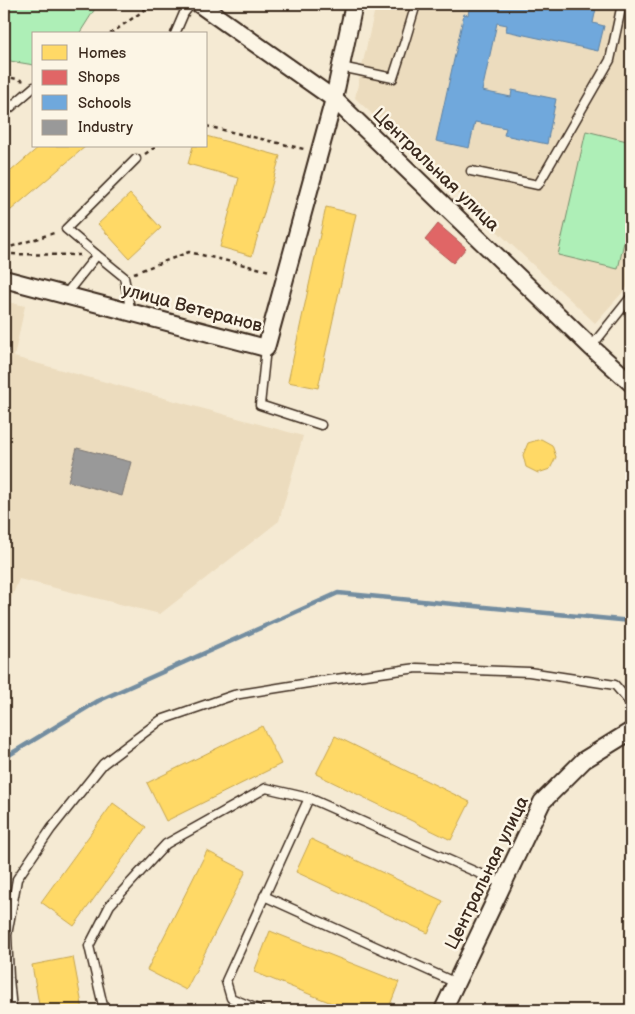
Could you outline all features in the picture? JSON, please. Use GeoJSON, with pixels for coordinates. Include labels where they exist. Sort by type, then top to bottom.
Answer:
{"type":"FeatureCollection","features":[{"type":"Feature","properties":{"kind":"street","name":"Центральная улица"},"geometry":{"type":"LineString","coordinates":[[198,4],[334,99],[591,347],[631,382]]}},
{"type":"Feature","properties":{"kind":"street","name":"улица Ветеранов"},"geometry":{"type":"LineString","coordinates":[[4,279],[266,348],[334,99],[354,4]]}},
{"type":"Feature","properties":{"kind":"street","name":"Центральная улица"},"geometry":{"type":"LineString","coordinates":[[443,1010],[542,802],[584,760],[631,731]]}},
{"type":"Feature","properties":{"kind":"lane"},"geometry":{"type":"LineString","coordinates":[[176,32],[184,13],[191,4]]}},
{"type":"Feature","properties":{"kind":"lane"},"geometry":{"type":"LineString","coordinates":[[341,67],[393,78],[416,4]]}},
{"type":"Feature","properties":{"kind":"lane"},"geometry":{"type":"LineString","coordinates":[[471,171],[538,186],[610,60],[622,4]]}},
{"type":"Feature","properties":{"kind":"lane"},"geometry":{"type":"LineString","coordinates":[[4,113],[32,89]]}},
{"type":"Feature","properties":{"kind":"lane"},"geometry":{"type":"LineString","coordinates":[[131,313],[124,277],[66,229],[136,159]]}},
{"type":"Feature","properties":{"kind":"lane"},"geometry":{"type":"LineString","coordinates":[[65,295],[97,255]]}},
{"type":"Feature","properties":{"kind":"lane"},"geometry":{"type":"LineString","coordinates":[[591,347],[631,297]]}},
{"type":"Feature","properties":{"kind":"lane"},"geometry":{"type":"LineString","coordinates":[[266,348],[260,405],[320,425]]}},
{"type":"Feature","properties":{"kind":"lane"},"geometry":{"type":"LineString","coordinates":[[12,1010],[8,935],[16,879],[51,829],[103,764],[161,720],[234,695],[417,668],[529,672],[615,685],[631,704]]}},
{"type":"Feature","properties":{"kind":"lane"},"geometry":{"type":"LineString","coordinates":[[104,1010],[89,946],[110,905],[166,844],[266,788],[309,798],[503,884]]}},
{"type":"Feature","properties":{"kind":"lane"},"geometry":{"type":"LineString","coordinates":[[260,1010],[231,998],[226,981],[309,798]]}},
{"type":"Feature","properties":{"kind":"lane"},"geometry":{"type":"LineString","coordinates":[[264,896],[456,983]]}},
{"type":"Feature","properties":{"kind":"path"},"geometry":{"type":"LineString","coordinates":[[113,32],[153,4]]}},
{"type":"Feature","properties":{"kind":"path"},"geometry":{"type":"LineString","coordinates":[[4,76],[26,81]]}},
{"type":"Feature","properties":{"kind":"path"},"geometry":{"type":"LineString","coordinates":[[208,126],[304,149]]}},
{"type":"Feature","properties":{"kind":"path"},"geometry":{"type":"LineString","coordinates":[[4,249],[66,229]]}},
{"type":"Feature","properties":{"kind":"path"},"geometry":{"type":"LineString","coordinates":[[124,277],[189,252],[286,275]]}},
{"type":"Feature","properties":{"kind":"path"},"geometry":{"type":"LineString","coordinates":[[4,254],[97,255]]}},
{"type":"Feature","properties":{"kind":"shaded area"},"geometry":{"type":"Polygon","coordinates":[[[376,4],[631,4],[631,283],[595,323],[355,98],[376,4]]]}},
{"type":"Feature","properties":{"kind":"shaded area"},"geometry":{"type":"Polygon","coordinates":[[[4,301],[25,306],[14,357],[303,436],[279,521],[160,614],[19,579],[4,616],[4,301]]]}},
{"type":"Feature","properties":{"kind":"green space"},"geometry":{"type":"Polygon","coordinates":[[[4,4],[98,4],[80,32],[32,32],[32,65],[4,60],[4,4]]]}},
{"type":"Feature","properties":{"kind":"green space"},"geometry":{"type":"Polygon","coordinates":[[[586,131],[631,142],[631,211],[618,269],[558,255],[586,131]]]}},
{"type":"Feature","properties":{"kind":"building: Homes"},"geometry":{"type":"Polygon","coordinates":[[[208,137],[280,156],[252,256],[220,247],[239,178],[188,164],[192,148],[208,148],[208,137]]]}},
{"type":"Feature","properties":{"kind":"building: Homes"},"geometry":{"type":"Polygon","coordinates":[[[38,148],[84,148],[4,216],[4,177],[38,148]]]}},
{"type":"Feature","properties":{"kind":"building: Homes"},"geometry":{"type":"Polygon","coordinates":[[[130,194],[161,228],[129,258],[98,224],[130,194]]]}},
{"type":"Feature","properties":{"kind":"building: Homes"},"geometry":{"type":"Polygon","coordinates":[[[326,207],[356,214],[318,388],[288,382],[326,207]]]}},
{"type":"Feature","properties":{"kind":"building: Homes"},"geometry":{"type":"Polygon","coordinates":[[[541,439],[552,445],[556,457],[550,469],[538,473],[526,467],[523,455],[528,443],[541,439]]]}},
{"type":"Feature","properties":{"kind":"building: Homes"},"geometry":{"type":"Polygon","coordinates":[[[262,726],[281,764],[166,821],[147,783],[262,726]]]}},
{"type":"Feature","properties":{"kind":"building: Homes"},"geometry":{"type":"Polygon","coordinates":[[[335,736],[470,802],[451,840],[316,774],[335,736]]]}},
{"type":"Feature","properties":{"kind":"building: Homes"},"geometry":{"type":"Polygon","coordinates":[[[113,803],[146,827],[74,926],[41,902],[113,803]]]}},
{"type":"Feature","properties":{"kind":"building: Homes"},"geometry":{"type":"Polygon","coordinates":[[[311,839],[443,901],[428,933],[296,872],[311,839]]]}},
{"type":"Feature","properties":{"kind":"building: Homes"},"geometry":{"type":"Polygon","coordinates":[[[207,851],[246,871],[186,990],[147,970],[207,851]]]}},
{"type":"Feature","properties":{"kind":"building: Homes"},"geometry":{"type":"Polygon","coordinates":[[[270,931],[399,982],[388,1010],[349,1010],[254,972],[270,931]]]}},
{"type":"Feature","properties":{"kind":"building: Homes"},"geometry":{"type":"Polygon","coordinates":[[[73,957],[83,1010],[40,1010],[32,965],[73,957]]]}},
{"type":"Feature","properties":{"kind":"building: Shops"},"geometry":{"type":"Polygon","coordinates":[[[438,224],[466,248],[453,263],[425,240],[438,224]]]}},
{"type":"Feature","properties":{"kind":"building: Schools"},"geometry":{"type":"Polygon","coordinates":[[[470,4],[597,4],[593,23],[604,26],[598,51],[506,31],[507,25],[497,23],[482,91],[511,97],[512,90],[556,99],[547,144],[504,135],[506,128],[475,122],[469,148],[436,141],[464,14],[468,15],[470,4]]]}},
{"type":"Feature","properties":{"kind":"building: Industry"},"geometry":{"type":"Polygon","coordinates":[[[4,342],[10,343],[4,372],[4,342]]]}},
{"type":"Feature","properties":{"kind":"building: Industry"},"geometry":{"type":"Polygon","coordinates":[[[77,448],[131,462],[122,496],[68,481],[77,448]]]}},
{"type":"Feature","properties":{"kind":"waterway"},"geometry":{"type":"LineString","coordinates":[[4,758],[98,701],[338,593],[631,621]]}}]}
